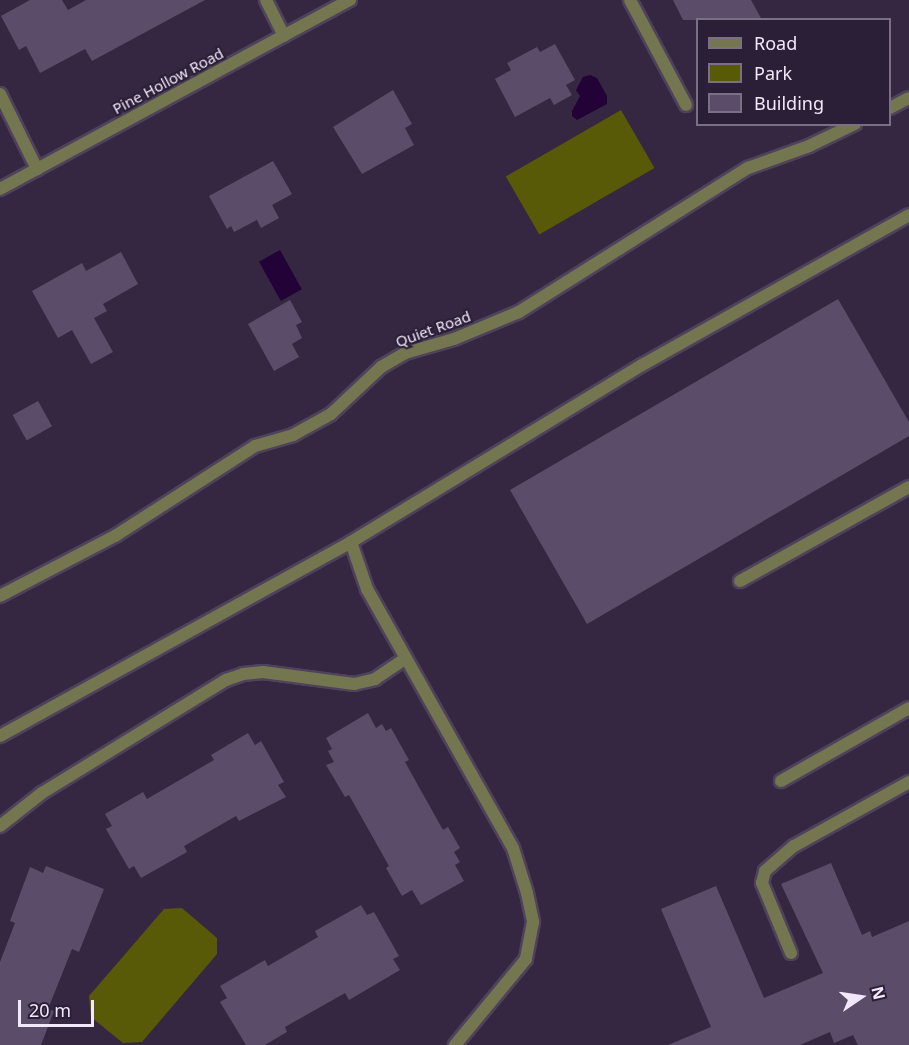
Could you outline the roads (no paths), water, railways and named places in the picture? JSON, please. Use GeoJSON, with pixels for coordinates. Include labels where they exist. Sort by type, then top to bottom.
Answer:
{"type":"FeatureCollection","features":[{"type":"Feature","properties":{"kind":"street"},"geometry":{"type":"LineString","coordinates":[[266,0],[284,36]]}},
{"type":"Feature","properties":{"kind":"street","name":"Pine Hollow Road"},"geometry":{"type":"LineString","coordinates":[[0,189],[350,0]]}},
{"type":"Feature","properties":{"kind":"street"},"geometry":{"type":"LineString","coordinates":[[630,0],[686,105]]}},
{"type":"Feature","properties":{"kind":"street"},"geometry":{"type":"LineString","coordinates":[[0,94],[37,169]]}},
{"type":"Feature","properties":{"kind":"street"},"geometry":{"type":"LineString","coordinates":[[891,107],[909,98]]}},
{"type":"Feature","properties":{"kind":"street","name":"Quiet Road"},"geometry":{"type":"LineString","coordinates":[[0,596],[115,536],[255,446],[293,435],[331,414],[381,367],[405,353],[454,339],[519,312],[748,168],[809,146],[851,126]]}},
{"type":"Feature","properties":{"kind":"street"},"geometry":{"type":"LineString","coordinates":[[0,736],[351,542],[642,365],[909,215]]}},
{"type":"Feature","properties":{"kind":"street"},"geometry":{"type":"LineString","coordinates":[[740,581],[909,487]]}},
{"type":"Feature","properties":{"kind":"street"},"geometry":{"type":"LineString","coordinates":[[351,542],[367,589],[513,848],[533,922],[526,959],[455,1045]]}},
{"type":"Feature","properties":{"kind":"street"},"geometry":{"type":"LineString","coordinates":[[0,826],[42,793],[226,680],[243,674],[263,672],[354,684],[375,679],[406,658]]}},
{"type":"Feature","properties":{"kind":"street"},"geometry":{"type":"LineString","coordinates":[[781,781],[909,708]]}},
{"type":"Feature","properties":{"kind":"street"},"geometry":{"type":"LineString","coordinates":[[791,953],[762,883],[765,872],[794,846],[909,782]]}}]}
